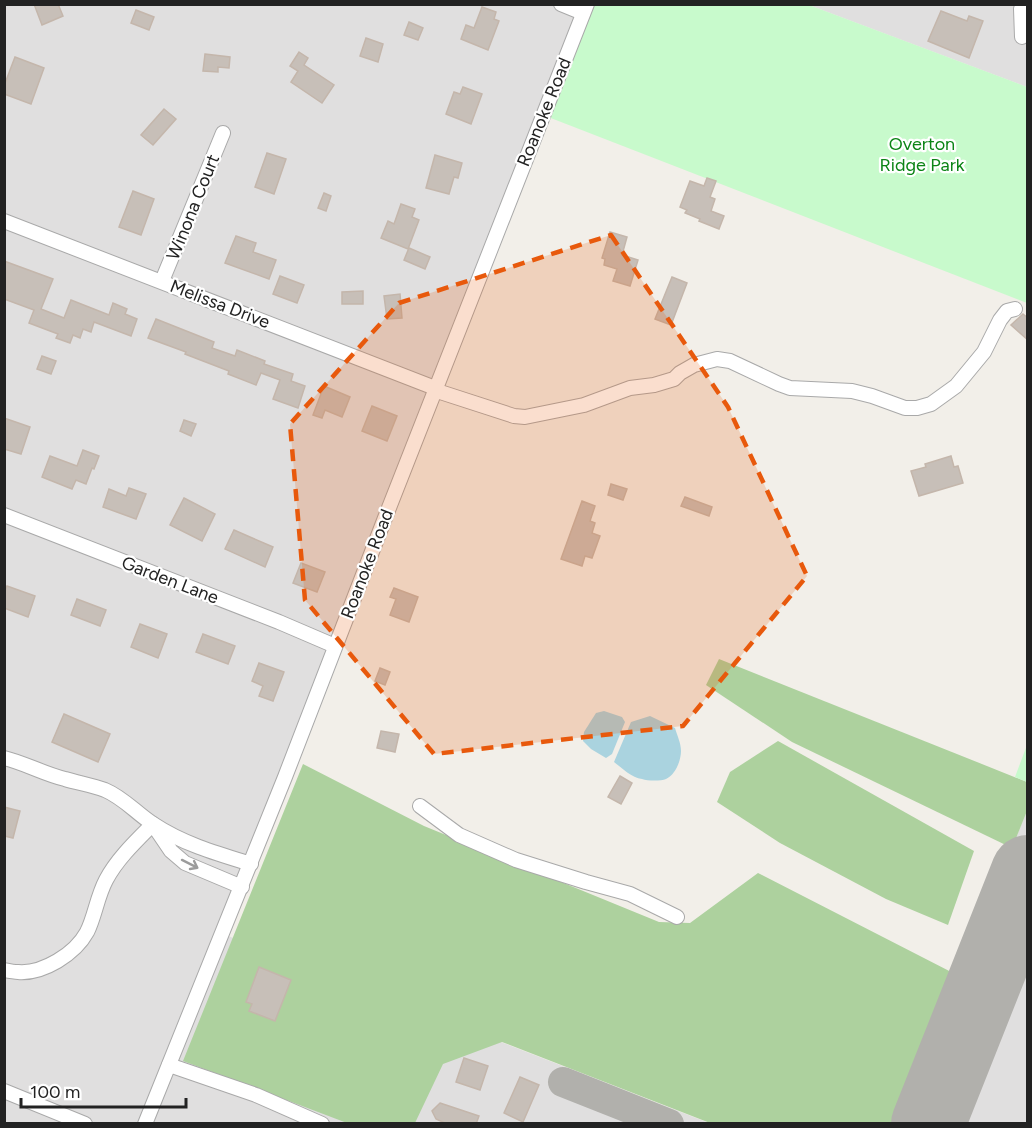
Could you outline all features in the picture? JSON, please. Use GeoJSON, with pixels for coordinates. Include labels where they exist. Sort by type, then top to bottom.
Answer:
{"type":"FeatureCollection","features":[{"type":"Feature","properties":{"kind":"street"},"geometry":{"type":"LineString","coordinates":[[561,4],[585,9]]}},
{"type":"Feature","properties":{"kind":"street"},"geometry":{"type":"LineString","coordinates":[[1022,37],[1021,9],[1023,4]]}},
{"type":"Feature","properties":{"kind":"street","name":"Roanoke Road"},"geometry":{"type":"LineString","coordinates":[[145,1124],[242,887],[585,9]]}},
{"type":"Feature","properties":{"kind":"street","name":"Winona Court"},"geometry":{"type":"LineString","coordinates":[[162,281],[223,133]]}},
{"type":"Feature","properties":{"kind":"street","name":"Melissa Drive"},"geometry":{"type":"LineString","coordinates":[[4,220],[435,389],[514,416],[525,417],[584,405],[630,388],[654,385],[674,379],[694,365],[717,358],[790,388],[852,391],[905,408],[917,408],[932,404],[956,386],[984,352],[1000,320],[1007,311],[1015,309]]}},
{"type":"Feature","properties":{"kind":"street","name":"Garden Lane"},"geometry":{"type":"LineString","coordinates":[[4,515],[335,646]]}},
{"type":"Feature","properties":{"kind":"street"},"geometry":{"type":"LineString","coordinates":[[4,758],[63,779],[104,789],[121,798],[153,824],[179,839],[251,864]]}},
{"type":"Feature","properties":{"kind":"street"},"geometry":{"type":"LineString","coordinates":[[420,806],[459,835],[516,860],[630,894],[677,917]]}},
{"type":"Feature","properties":{"kind":"street"},"geometry":{"type":"LineString","coordinates":[[153,824],[171,851],[185,862],[242,887]]}},
{"type":"Feature","properties":{"kind":"street"},"geometry":{"type":"LineString","coordinates":[[4,970],[20,972],[40,969],[58,961],[75,947],[86,933],[98,896],[106,880],[120,859],[153,824]]}},
{"type":"Feature","properties":{"kind":"street"},"geometry":{"type":"LineString","coordinates":[[169,1065],[256,1095],[322,1124]]}},
{"type":"Feature","properties":{"kind":"street"},"geometry":{"type":"LineString","coordinates":[[4,1091],[85,1124]]}},
{"type":"Feature","properties":{"kind":"highlighted area"},"geometry":{"type":"Polygon","coordinates":[[[611,235],[728,407],[807,576],[683,726],[434,754],[305,600],[290,424],[399,303],[611,235]]]}},
{"type":"Feature","properties":{"kind":"shaded area"},"geometry":{"type":"Polygon","coordinates":[[[5,5],[587,5],[223,934],[709,1123],[5,1124],[5,5]]]}},
{"type":"Feature","properties":{"kind":"shaded area"},"geometry":{"type":"Polygon","coordinates":[[[809,5],[1027,5],[1027,87],[894,37],[809,5]]]}},
{"type":"Feature","properties":{"kind":"shaded area"},"geometry":{"type":"Polygon","coordinates":[[[1027,811],[1027,1123],[897,1124],[959,976],[1027,811]]]}},
{"type":"Feature","properties":{"kind":"green space","name":"Overton Ridge Park"},"geometry":{"type":"Polygon","coordinates":[[[586,5],[809,5],[1027,87],[1027,303],[543,115],[586,5]]]}},
{"type":"Feature","properties":{"kind":"green space"},"geometry":{"type":"Polygon","coordinates":[[[719,659],[1027,782],[1027,811],[1012,848],[792,742],[706,685],[719,659]]]}},
{"type":"Feature","properties":{"kind":"green space"},"geometry":{"type":"Polygon","coordinates":[[[778,741],[974,851],[948,925],[886,899],[780,843],[717,802],[730,772],[778,741]]]}},
{"type":"Feature","properties":{"kind":"green space"},"geometry":{"type":"Polygon","coordinates":[[[1027,745],[1028,782],[1015,777],[1027,745]]]}},
{"type":"Feature","properties":{"kind":"green space"},"geometry":{"type":"Polygon","coordinates":[[[303,764],[424,826],[659,922],[690,923],[758,873],[959,976],[897,1123],[710,1123],[502,1042],[443,1064],[415,1123],[347,1123],[183,1061],[303,764]]]}},
{"type":"Feature","properties":{"kind":"water"},"geometry":{"type":"Polygon","coordinates":[[[604,711],[622,717],[625,722],[612,754],[606,758],[583,741],[584,732],[596,713],[604,711]]]}},
{"type":"Feature","properties":{"kind":"water"},"geometry":{"type":"Polygon","coordinates":[[[650,716],[675,728],[680,745],[679,763],[672,774],[664,780],[635,777],[614,762],[631,722],[650,716]]]}},
{"type":"Feature","properties":{"kind":"building"},"geometry":{"type":"Polygon","coordinates":[[[34,4],[58,4],[63,16],[42,25],[34,4]]]}},
{"type":"Feature","properties":{"kind":"building"},"geometry":{"type":"Polygon","coordinates":[[[482,7],[496,12],[494,19],[499,21],[488,50],[461,39],[466,25],[474,28],[482,7]]]}},
{"type":"Feature","properties":{"kind":"building"},"geometry":{"type":"Polygon","coordinates":[[[136,10],[154,17],[149,30],[131,23],[136,10]]]}},
{"type":"Feature","properties":{"kind":"building"},"geometry":{"type":"Polygon","coordinates":[[[941,11],[967,21],[969,16],[983,21],[969,58],[928,41],[941,11]]]}},
{"type":"Feature","properties":{"kind":"building"},"geometry":{"type":"Polygon","coordinates":[[[409,22],[423,28],[418,40],[404,35],[409,22]]]}},
{"type":"Feature","properties":{"kind":"building"},"geometry":{"type":"Polygon","coordinates":[[[366,38],[383,44],[378,62],[360,56],[366,38]]]}},
{"type":"Feature","properties":{"kind":"building"},"geometry":{"type":"Polygon","coordinates":[[[299,52],[308,58],[304,65],[334,85],[322,103],[291,82],[298,71],[290,66],[299,52]]]}},
{"type":"Feature","properties":{"kind":"building"},"geometry":{"type":"Polygon","coordinates":[[[205,54],[230,57],[229,68],[218,67],[218,72],[203,71],[205,54]]]}},
{"type":"Feature","properties":{"kind":"building"},"geometry":{"type":"Polygon","coordinates":[[[15,57],[44,68],[31,104],[4,94],[4,86],[15,57]]]}},
{"type":"Feature","properties":{"kind":"building"},"geometry":{"type":"Polygon","coordinates":[[[463,87],[482,94],[471,124],[446,114],[454,92],[460,94],[463,87]]]}},
{"type":"Feature","properties":{"kind":"building"},"geometry":{"type":"Polygon","coordinates":[[[164,109],[176,119],[153,145],[141,135],[164,109]]]}},
{"type":"Feature","properties":{"kind":"building"},"geometry":{"type":"Polygon","coordinates":[[[267,153],[286,159],[274,194],[255,187],[267,153]]]}},
{"type":"Feature","properties":{"kind":"building"},"geometry":{"type":"Polygon","coordinates":[[[435,155],[462,163],[458,178],[454,177],[449,194],[426,188],[435,155]]]}},
{"type":"Feature","properties":{"kind":"building"},"geometry":{"type":"Polygon","coordinates":[[[707,178],[716,181],[710,197],[715,199],[711,211],[724,216],[719,229],[699,221],[700,219],[685,213],[687,210],[680,207],[690,181],[704,186],[707,178]]]}},
{"type":"Feature","properties":{"kind":"building"},"geometry":{"type":"Polygon","coordinates":[[[133,191],[154,199],[141,235],[119,227],[133,191]]]}},
{"type":"Feature","properties":{"kind":"building"},"geometry":{"type":"Polygon","coordinates":[[[324,193],[331,196],[326,211],[318,208],[324,193]]]}},
{"type":"Feature","properties":{"kind":"building"},"geometry":{"type":"Polygon","coordinates":[[[401,204],[415,209],[412,217],[419,220],[408,249],[381,238],[388,221],[394,224],[401,204]]]}},
{"type":"Feature","properties":{"kind":"building"},"geometry":{"type":"Polygon","coordinates":[[[610,232],[627,237],[622,255],[638,260],[630,286],[613,281],[617,269],[604,265],[605,259],[602,258],[610,232]]]}},
{"type":"Feature","properties":{"kind":"building"},"geometry":{"type":"Polygon","coordinates":[[[236,236],[256,243],[253,252],[276,260],[269,279],[225,263],[236,236]]]}},
{"type":"Feature","properties":{"kind":"building"},"geometry":{"type":"Polygon","coordinates":[[[409,248],[430,257],[425,269],[404,260],[409,248]]]}},
{"type":"Feature","properties":{"kind":"building"},"geometry":{"type":"Polygon","coordinates":[[[4,261],[53,279],[41,309],[64,318],[71,300],[109,315],[113,303],[127,309],[125,314],[137,319],[131,336],[94,322],[91,332],[83,329],[80,338],[73,335],[70,343],[56,338],[58,334],[29,323],[34,310],[4,299],[4,261]]]}},
{"type":"Feature","properties":{"kind":"building"},"geometry":{"type":"Polygon","coordinates":[[[280,276],[304,285],[297,303],[273,294],[280,276]]]}},
{"type":"Feature","properties":{"kind":"building"},"geometry":{"type":"Polygon","coordinates":[[[672,277],[687,283],[671,325],[655,319],[672,277]]]}},
{"type":"Feature","properties":{"kind":"building"},"geometry":{"type":"Polygon","coordinates":[[[363,291],[363,304],[342,304],[342,292],[363,291]]]}},
{"type":"Feature","properties":{"kind":"building"},"geometry":{"type":"Polygon","coordinates":[[[400,294],[402,318],[387,319],[384,296],[400,294]]]}},
{"type":"Feature","properties":{"kind":"building"},"geometry":{"type":"Polygon","coordinates":[[[1023,314],[1028,318],[1028,340],[1011,325],[1023,314]]]}},
{"type":"Feature","properties":{"kind":"building"},"geometry":{"type":"Polygon","coordinates":[[[156,319],[214,342],[212,348],[235,356],[237,350],[265,361],[264,364],[293,374],[291,381],[305,386],[298,408],[273,399],[280,380],[261,373],[256,385],[228,374],[229,371],[185,354],[186,352],[148,338],[156,319]]]}},
{"type":"Feature","properties":{"kind":"building"},"geometry":{"type":"Polygon","coordinates":[[[42,356],[56,361],[51,374],[37,369],[42,356]]]}},
{"type":"Feature","properties":{"kind":"building"},"geometry":{"type":"Polygon","coordinates":[[[324,386],[350,397],[342,417],[325,410],[322,418],[313,415],[324,386]]]}},
{"type":"Feature","properties":{"kind":"building"},"geometry":{"type":"Polygon","coordinates":[[[372,406],[397,416],[387,441],[362,431],[372,406]]]}},
{"type":"Feature","properties":{"kind":"building"},"geometry":{"type":"Polygon","coordinates":[[[4,418],[30,427],[21,454],[4,449],[4,418]]]}},
{"type":"Feature","properties":{"kind":"building"},"geometry":{"type":"Polygon","coordinates":[[[184,420],[196,424],[191,436],[180,431],[184,420]]]}},
{"type":"Feature","properties":{"kind":"building"},"geometry":{"type":"Polygon","coordinates":[[[83,450],[99,456],[86,484],[76,480],[72,489],[42,477],[50,456],[77,466],[83,450]]]}},
{"type":"Feature","properties":{"kind":"building"},"geometry":{"type":"Polygon","coordinates":[[[951,456],[954,467],[958,466],[963,483],[919,496],[911,471],[951,456]]]}},
{"type":"Feature","properties":{"kind":"building"},"geometry":{"type":"Polygon","coordinates":[[[611,484],[627,489],[623,500],[608,495],[611,484]]]}},
{"type":"Feature","properties":{"kind":"building"},"geometry":{"type":"Polygon","coordinates":[[[129,488],[146,494],[136,519],[103,507],[109,489],[126,496],[129,488]]]}},
{"type":"Feature","properties":{"kind":"building"},"geometry":{"type":"Polygon","coordinates":[[[685,497],[712,507],[709,516],[681,506],[685,497]]]}},
{"type":"Feature","properties":{"kind":"building"},"geometry":{"type":"Polygon","coordinates":[[[184,498],[215,514],[202,541],[170,525],[184,498]]]}},
{"type":"Feature","properties":{"kind":"building"},"geometry":{"type":"Polygon","coordinates":[[[582,501],[595,506],[590,521],[595,523],[592,533],[600,536],[592,558],[585,556],[582,566],[561,559],[582,501]]]}},
{"type":"Feature","properties":{"kind":"building"},"geometry":{"type":"Polygon","coordinates":[[[234,530],[273,547],[265,567],[225,549],[234,530]]]}},
{"type":"Feature","properties":{"kind":"building"},"geometry":{"type":"Polygon","coordinates":[[[301,563],[325,572],[317,592],[293,583],[301,563]]]}},
{"type":"Feature","properties":{"kind":"building"},"geometry":{"type":"Polygon","coordinates":[[[7,586],[35,596],[28,617],[4,608],[4,593],[7,586]]]}},
{"type":"Feature","properties":{"kind":"building"},"geometry":{"type":"Polygon","coordinates":[[[394,588],[418,597],[409,622],[390,615],[396,599],[390,597],[394,588]]]}},
{"type":"Feature","properties":{"kind":"building"},"geometry":{"type":"Polygon","coordinates":[[[77,599],[106,610],[100,626],[71,615],[77,599]]]}},
{"type":"Feature","properties":{"kind":"building"},"geometry":{"type":"Polygon","coordinates":[[[140,624],[167,634],[158,658],[131,647],[140,624]]]}},
{"type":"Feature","properties":{"kind":"building"},"geometry":{"type":"Polygon","coordinates":[[[203,634],[235,646],[228,664],[196,652],[203,634]]]}},
{"type":"Feature","properties":{"kind":"building"},"geometry":{"type":"Polygon","coordinates":[[[259,663],[284,672],[273,701],[259,696],[263,686],[252,681],[259,663]]]}},
{"type":"Feature","properties":{"kind":"building"},"geometry":{"type":"Polygon","coordinates":[[[380,668],[390,672],[385,685],[375,681],[380,668]]]}},
{"type":"Feature","properties":{"kind":"building"},"geometry":{"type":"Polygon","coordinates":[[[64,714],[110,734],[98,762],[52,742],[64,714]]]}},
{"type":"Feature","properties":{"kind":"building"},"geometry":{"type":"Polygon","coordinates":[[[381,731],[399,734],[395,752],[377,748],[381,731]]]}},
{"type":"Feature","properties":{"kind":"building"},"geometry":{"type":"Polygon","coordinates":[[[620,776],[632,783],[621,804],[608,797],[620,776]]]}},
{"type":"Feature","properties":{"kind":"building"},"geometry":{"type":"Polygon","coordinates":[[[4,807],[20,811],[13,838],[4,836],[4,807]]]}},
{"type":"Feature","properties":{"kind":"building"},"geometry":{"type":"Polygon","coordinates":[[[259,967],[291,980],[275,1021],[249,1011],[252,1004],[246,1002],[259,967]]]}},
{"type":"Feature","properties":{"kind":"building"},"geometry":{"type":"Polygon","coordinates":[[[464,1058],[488,1066],[480,1090],[456,1082],[464,1058]]]}},
{"type":"Feature","properties":{"kind":"building"},"geometry":{"type":"Polygon","coordinates":[[[520,1077],[539,1085],[523,1122],[504,1113],[520,1077]]]}},
{"type":"Feature","properties":{"kind":"building"},"geometry":{"type":"Polygon","coordinates":[[[440,1103],[479,1116],[476,1124],[447,1124],[436,1119],[432,1111],[440,1103]]]}},
{"type":"Feature","properties":{"kind":"taxiway"},"geometry":{"type":"LineString","coordinates":[[563,1082],[669,1124]]}},
{"type":"Feature","properties":{"kind":"runway"},"geometry":{"type":"LineString","coordinates":[[928,1124],[1028,872]]}}]}
